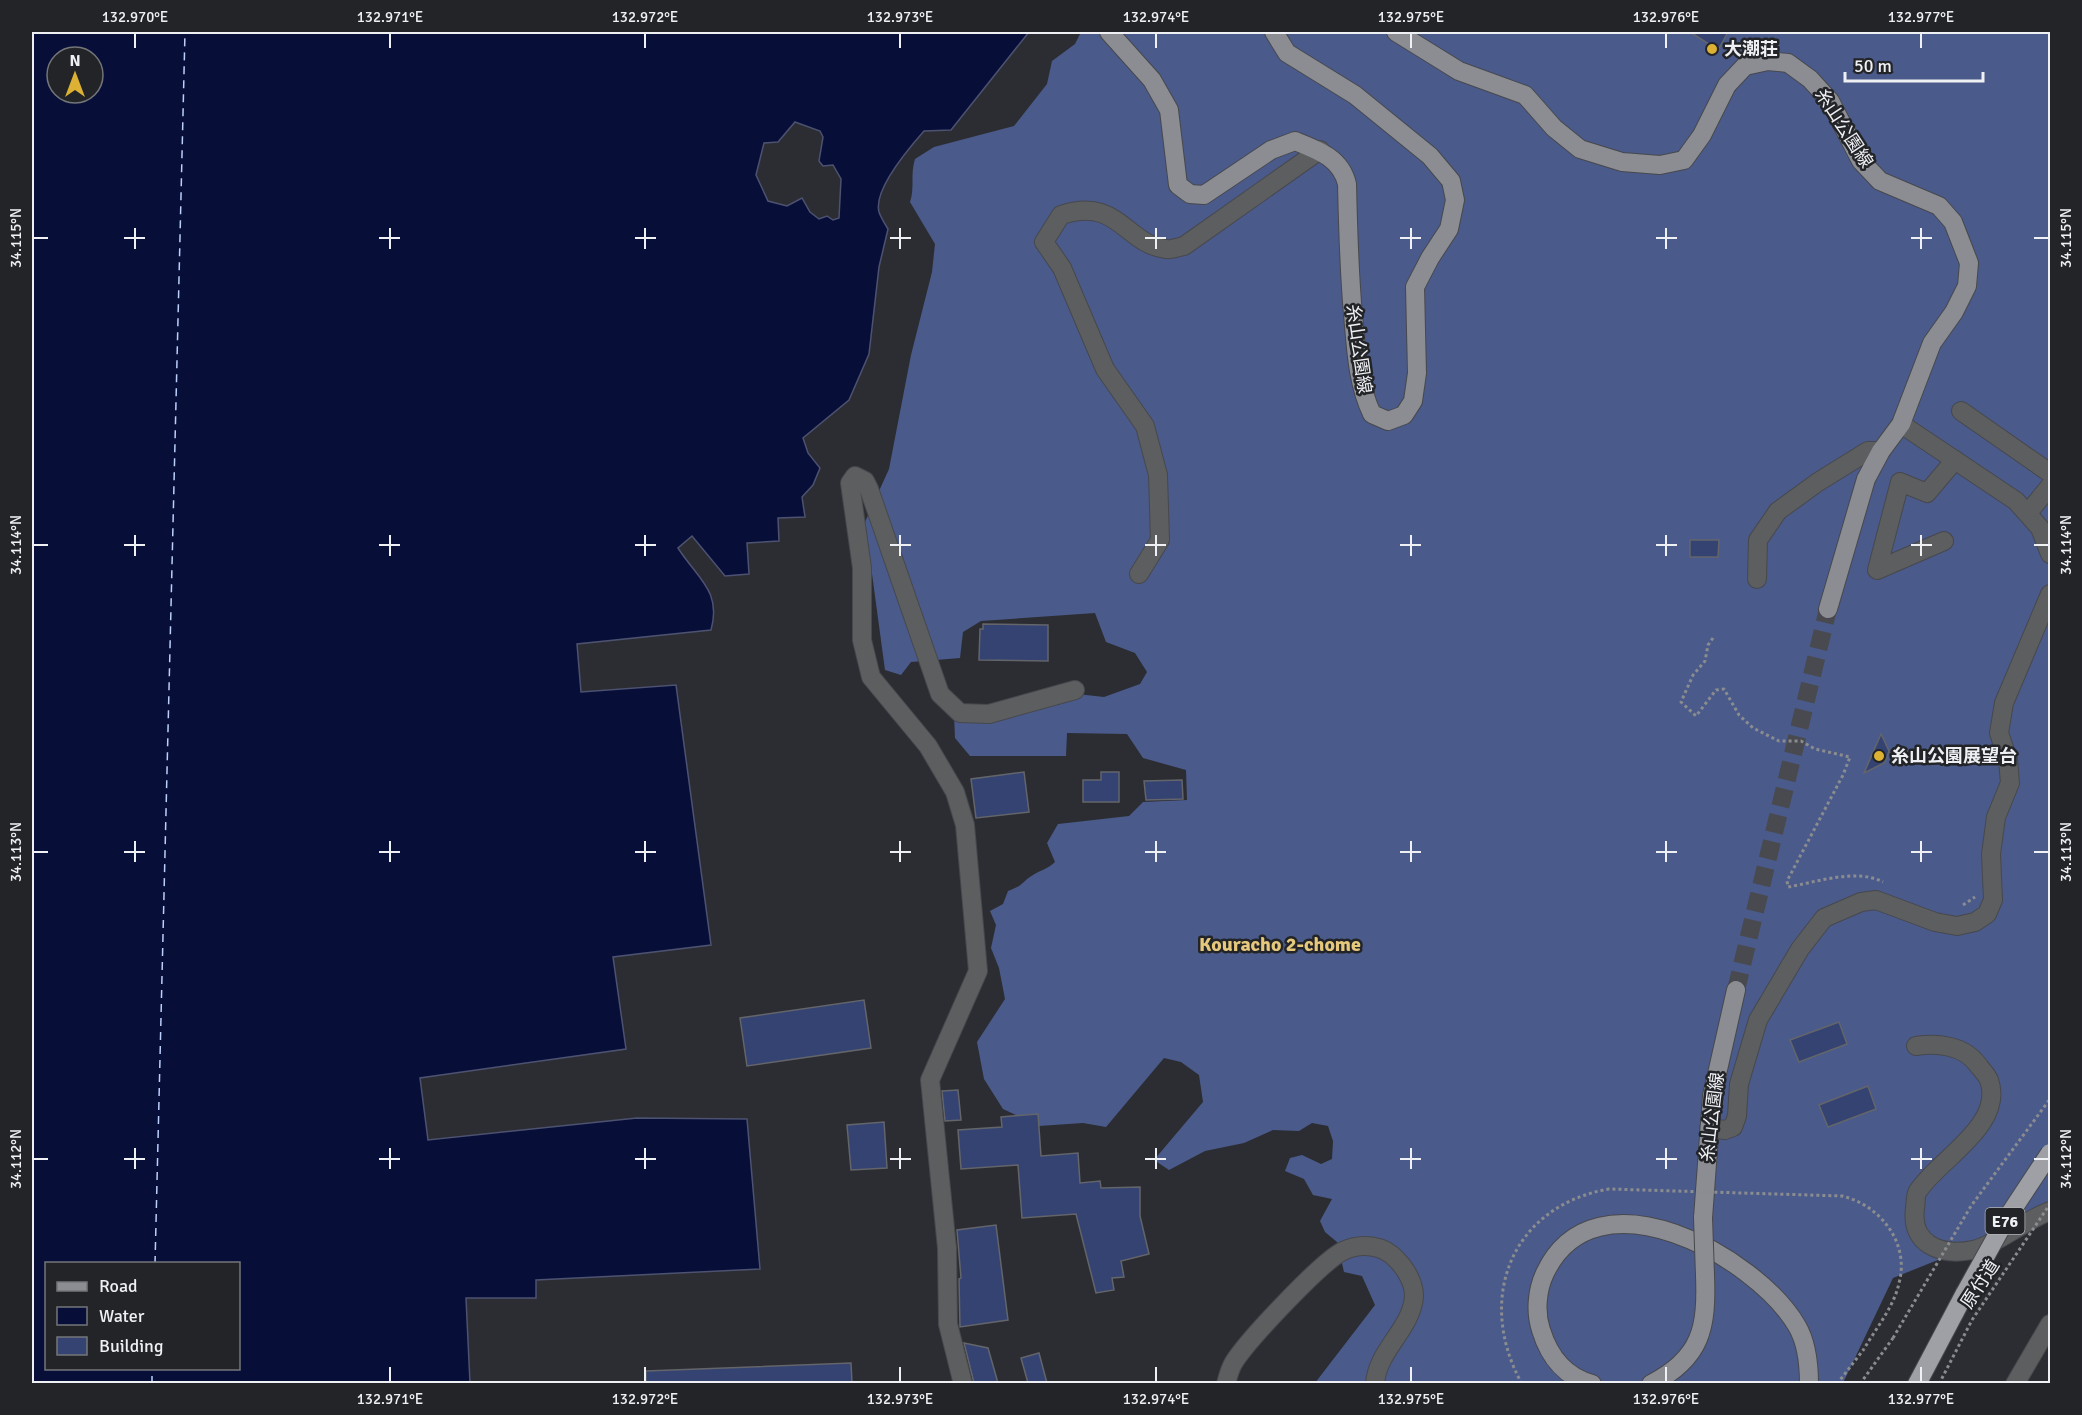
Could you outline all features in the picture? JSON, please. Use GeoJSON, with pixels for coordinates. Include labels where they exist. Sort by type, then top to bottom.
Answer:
{"type":"FeatureCollection","features":[{"type":"Feature","properties":{"kind":"highway","name":"E76"},"geometry":{"type":"LineString","coordinates":[[1917,1383],[2005,1221],[2050,1153]]}},
{"type":"Feature","properties":{"kind":"highway","name":"E76"},"geometry":{"type":"LineString","coordinates":[[1965,1293],[2050,1174]]}},
{"type":"Feature","properties":{"kind":"main road","name":"糸山公園線"},"geometry":{"type":"LineString","coordinates":[[1109,32],[1152,80],[1169,110],[1178,185],[1190,194],[1204,195],[1271,150],[1295,141],[1320,150],[1343,170],[1347,184],[1349,274],[1355,343],[1363,394],[1372,414],[1388,421],[1404,415],[1413,401],[1417,373],[1415,287],[1449,229],[1455,200],[1451,181],[1430,156],[1355,95],[1287,53],[1274,32]]}},
{"type":"Feature","properties":{"kind":"main road","name":"糸山公園線"},"geometry":{"type":"LineString","coordinates":[[1396,32],[1459,71],[1525,94],[1554,128],[1580,149],[1622,162],[1660,165],[1684,160],[1702,135],[1727,85],[1745,66],[1768,61],[1788,63],[1810,79],[1830,101],[1861,160],[1880,181],[1939,206],[1953,222],[1969,263],[1967,286],[1954,312],[1932,343],[1901,424],[1881,451],[1866,479],[1828,609]]}},
{"type":"Feature","properties":{"kind":"main road","name":"糸山公園線"},"geometry":{"type":"LineString","coordinates":[[1652,1383],[1671,1374],[1687,1359],[1698,1343],[1706,1310],[1703,1218],[1712,1096],[1736,990]]}},
{"type":"Feature","properties":{"kind":"main road"},"geometry":{"type":"LineString","coordinates":[[1592,1383],[1582,1381],[1562,1368],[1547,1350],[1539,1324],[1538,1302],[1542,1279],[1552,1259],[1572,1240],[1594,1228],[1621,1224],[1647,1225],[1695,1242],[1738,1264],[1766,1286],[1798,1327],[1807,1352],[1809,1383]]}},
{"type":"Feature","properties":{"kind":"street"},"geometry":{"type":"LineString","coordinates":[[1139,574],[1160,540],[1158,475],[1145,426],[1105,369],[1062,268],[1044,242],[1061,215],[1081,208],[1116,219],[1147,242],[1166,249],[1184,246],[1320,150]]}},
{"type":"Feature","properties":{"kind":"street"},"geometry":{"type":"LineString","coordinates":[[1961,411],[2050,473]]}},
{"type":"Feature","properties":{"kind":"street"},"geometry":{"type":"LineString","coordinates":[[1901,424],[2028,513],[2040,528],[2050,554]]}},
{"type":"Feature","properties":{"kind":"street"},"geometry":{"type":"LineString","coordinates":[[1757,579],[1758,540],[1778,511],[1818,482],[1868,452],[1881,451]]}},
{"type":"Feature","properties":{"kind":"street"},"geometry":{"type":"LineString","coordinates":[[1944,541],[1877,570],[1900,482],[1927,493],[1955,460]]}},
{"type":"Feature","properties":{"kind":"street"},"geometry":{"type":"LineString","coordinates":[[963,1383],[948,1324],[946,1248],[930,1080],[978,971],[965,825],[956,792],[928,746],[871,677],[862,640],[861,568],[850,483],[855,476],[865,481],[869,489],[940,694],[960,713],[989,714],[1075,690]]}},
{"type":"Feature","properties":{"kind":"street"},"geometry":{"type":"LineString","coordinates":[[2028,513],[2050,486]]}},
{"type":"Feature","properties":{"kind":"street"},"geometry":{"type":"LineString","coordinates":[[1709,1128],[1725,1130],[1733,1127],[1737,1116],[1739,1084],[1758,1020],[1800,949],[1824,918],[1861,902],[1876,900],[1935,922],[1957,926],[1975,922],[1987,914],[1993,900],[1991,854],[1996,817],[2010,783],[2008,760],[1999,733],[2004,703],[2050,594]]}},
{"type":"Feature","properties":{"kind":"street"},"geometry":{"type":"LineString","coordinates":[[1916,1046],[1938,1043],[1956,1049],[1975,1061],[1989,1080],[1990,1102],[1982,1124],[1917,1192],[1914,1216],[1916,1233],[1925,1243],[1950,1251],[1974,1250],[2050,1212]]}},
{"type":"Feature","properties":{"kind":"street"},"geometry":{"type":"LineString","coordinates":[[1226,1383],[1232,1364],[1264,1326],[1343,1251],[1365,1245],[1390,1252],[1407,1270],[1414,1296],[1405,1324],[1386,1351],[1376,1374],[1376,1383]]}},
{"type":"Feature","properties":{"kind":"street"},"geometry":{"type":"LineString","coordinates":[[2015,1383],[2050,1324]]}},
{"type":"Feature","properties":{"kind":"path"},"geometry":{"type":"LineString","coordinates":[[1713,638],[1708,645],[1705,661],[1693,675],[1681,702],[1696,716],[1716,690],[1724,689],[1739,715],[1753,728],[1779,741],[1801,741],[1815,749],[1850,757],[1843,775],[1787,881],[1788,887],[1857,876],[1874,877],[1885,882]]}},
{"type":"Feature","properties":{"kind":"path"},"geometry":{"type":"LineString","coordinates":[[1960,907],[1992,885]]}},
{"type":"Feature","properties":{"kind":"path"},"geometry":{"type":"LineString","coordinates":[[1860,1383],[1893,1338],[1971,1206],[2050,1099]]}},
{"type":"Feature","properties":{"kind":"path","name":"原付道"},"geometry":{"type":"LineString","coordinates":[[1939,1383],[1972,1320],[2050,1204]]}},
{"type":"Feature","properties":{"kind":"path"},"geometry":{"type":"LineString","coordinates":[[1837,1383],[1864,1349]]}},
{"type":"Feature","properties":{"kind":"shaded area"},"geometry":{"type":"Polygon","coordinates":[[[1081,32],[2050,32],[2050,1215],[1893,1278],[1843,1383],[1315,1383],[1375,1305],[1362,1276],[1344,1272],[1337,1242],[1325,1232],[1320,1221],[1332,1199],[1313,1195],[1304,1179],[1285,1171],[1290,1158],[1302,1155],[1321,1164],[1332,1159],[1333,1141],[1328,1126],[1312,1123],[1299,1131],[1273,1130],[1244,1143],[1205,1151],[1169,1170],[1154,1160],[1203,1102],[1199,1075],[1181,1062],[1164,1058],[1106,1127],[1083,1123],[1039,1126],[1003,1109],[984,1079],[977,1042],[1005,999],[999,968],[991,948],[996,925],[990,911],[1003,904],[1008,891],[1055,862],[1047,843],[1058,824],[1129,816],[1143,802],[1187,800],[1186,770],[1143,758],[1127,734],[1067,733],[1066,756],[970,756],[955,738],[954,715],[1077,694],[1104,697],[1140,684],[1147,672],[1135,653],[1106,642],[1095,613],[981,621],[963,632],[960,658],[911,662],[901,675],[885,670],[865,522],[889,469],[911,355],[932,272],[935,244],[910,202],[915,159],[934,147],[1014,126],[1047,84],[1052,61],[1075,44],[1081,32]]]}},
{"type":"Feature","properties":{"kind":"water"},"geometry":{"type":"Polygon","coordinates":[[[32,32],[1029,32],[951,130],[924,131],[894,170],[881,192],[879,212],[888,229],[879,267],[869,354],[849,400],[803,438],[808,453],[820,468],[813,485],[802,497],[805,517],[778,518],[779,541],[747,543],[749,574],[725,576],[692,536],[678,548],[700,577],[710,595],[714,617],[711,630],[577,644],[581,692],[676,685],[711,945],[613,957],[626,1049],[420,1078],[428,1140],[637,1118],[747,1119],[760,1269],[536,1280],[536,1298],[466,1298],[470,1383],[32,1383],[32,32]],[[795,122],[778,142],[764,143],[756,175],[768,201],[787,206],[802,198],[810,212],[819,219],[827,216],[833,220],[839,218],[841,179],[833,165],[823,166],[819,161],[823,137],[820,131],[795,122]]]}},
{"type":"Feature","properties":{"kind":"building","name":"大潮荘"},"geometry":{"type":"Polygon","coordinates":[[[1690,32],[1728,32],[1718,50],[1690,32]]]}},
{"type":"Feature","properties":{"kind":"building"},"geometry":{"type":"Polygon","coordinates":[[[1690,540],[1719,540],[1718,557],[1690,557],[1690,540]]]}},
{"type":"Feature","properties":{"kind":"building"},"geometry":{"type":"Polygon","coordinates":[[[983,624],[1048,625],[1048,661],[979,660],[980,629],[983,629],[983,624]]]}},
{"type":"Feature","properties":{"kind":"building"},"geometry":{"type":"Polygon","coordinates":[[[1881,734],[1889,751],[1887,757],[1884,763],[1864,773],[1881,734]]]}},
{"type":"Feature","properties":{"kind":"building"},"geometry":{"type":"Polygon","coordinates":[[[1024,772],[1029,812],[976,818],[971,779],[1024,772]]]}},
{"type":"Feature","properties":{"kind":"building"},"geometry":{"type":"Polygon","coordinates":[[[1101,772],[1119,772],[1119,802],[1083,802],[1083,780],[1101,780],[1101,772]]]}},
{"type":"Feature","properties":{"kind":"building"},"geometry":{"type":"Polygon","coordinates":[[[1182,780],[1183,799],[1146,800],[1144,781],[1182,780]]]}},
{"type":"Feature","properties":{"kind":"building"},"geometry":{"type":"Polygon","coordinates":[[[864,1000],[871,1048],[747,1066],[740,1018],[864,1000]]]}},
{"type":"Feature","properties":{"kind":"building"},"geometry":{"type":"Polygon","coordinates":[[[1839,1022],[1847,1044],[1799,1062],[1790,1040],[1839,1022]]]}},
{"type":"Feature","properties":{"kind":"building"},"geometry":{"type":"Polygon","coordinates":[[[1868,1086],[1876,1109],[1828,1127],[1819,1105],[1868,1086]]]}},
{"type":"Feature","properties":{"kind":"building"},"geometry":{"type":"Polygon","coordinates":[[[958,1090],[961,1120],[945,1121],[942,1091],[958,1090]]]}},
{"type":"Feature","properties":{"kind":"building"},"geometry":{"type":"Polygon","coordinates":[[[1038,1114],[1041,1156],[1078,1153],[1080,1183],[1100,1181],[1101,1188],[1140,1187],[1140,1216],[1149,1254],[1121,1261],[1124,1277],[1112,1278],[1114,1290],[1096,1293],[1076,1214],[1022,1218],[1018,1165],[961,1169],[958,1130],[1002,1127],[1001,1117],[1038,1114]]]}},
{"type":"Feature","properties":{"kind":"building"},"geometry":{"type":"Polygon","coordinates":[[[884,1122],[887,1168],[851,1170],[847,1125],[884,1122]]]}},
{"type":"Feature","properties":{"kind":"building"},"geometry":{"type":"Polygon","coordinates":[[[996,1225],[1008,1320],[960,1327],[959,1279],[961,1278],[957,1230],[996,1225]]]}},
{"type":"Feature","properties":{"kind":"building"},"geometry":{"type":"Polygon","coordinates":[[[964,1343],[988,1348],[998,1383],[974,1383],[964,1343]]]}},
{"type":"Feature","properties":{"kind":"building"},"geometry":{"type":"Polygon","coordinates":[[[1039,1353],[1047,1383],[1028,1383],[1021,1358],[1039,1353]]]}},
{"type":"Feature","properties":{"kind":"building"},"geometry":{"type":"Polygon","coordinates":[[[851,1363],[852,1383],[646,1383],[646,1371],[851,1363]]]}},
{"type":"Feature","properties":{"kind":"ferry route"},"geometry":{"type":"LineString","coordinates":[[155,1262],[185,32]]}},
{"type":"Feature","properties":{"kind":"ferry route"},"geometry":{"type":"LineString","coordinates":[[152,1370],[152,1384]]}},
{"type":"Feature","properties":{"kind":"tunnel"},"geometry":{"type":"LineString","coordinates":[[1736,990],[1828,609]]}},
{"type":"Feature","properties":{"kind":"place","name":"大潮荘"},"geometry":{"type":"Point","coordinates":[1712,49]}},
{"type":"Feature","properties":{"kind":"place","name":"糸山公園展望台"},"geometry":{"type":"Point","coordinates":[1879,756]}},
{"type":"Feature","properties":{"kind":"district","name":"Kouracho 2-chome"},"geometry":{"type":"Point","coordinates":[1280,944]}}]}
